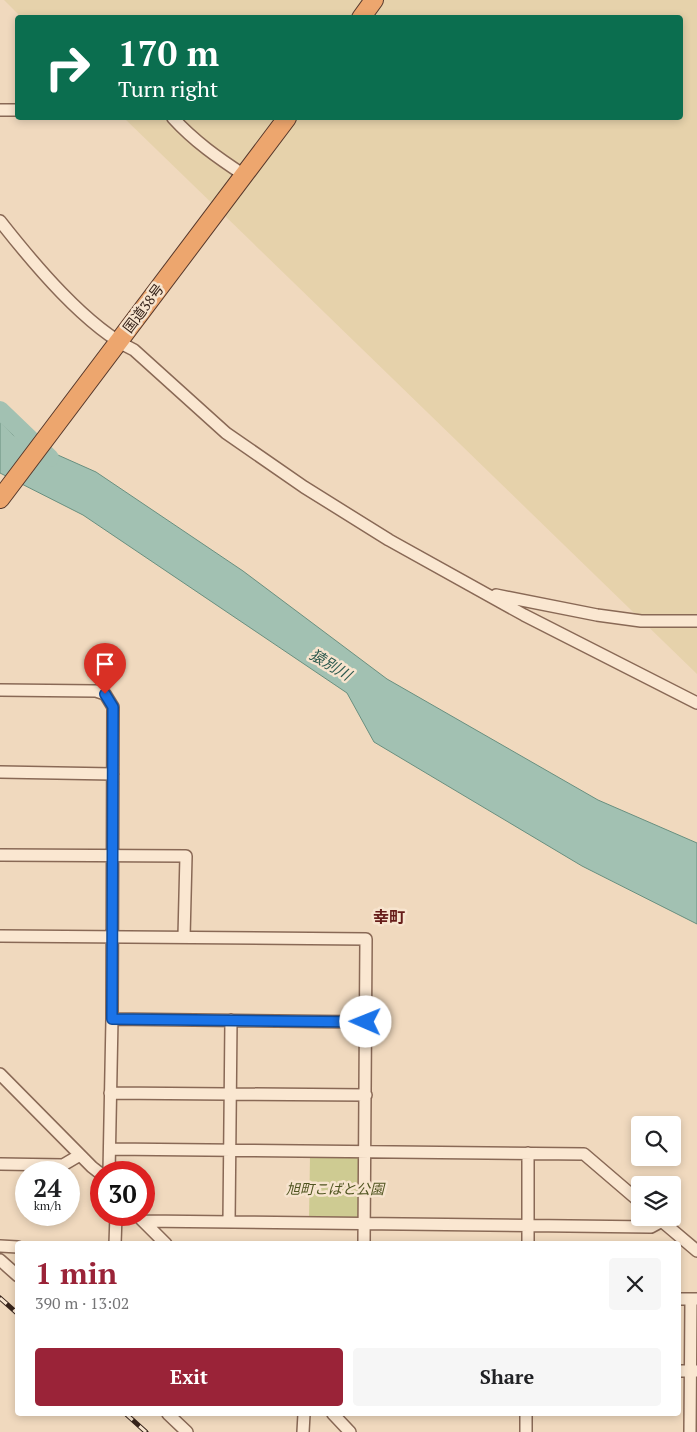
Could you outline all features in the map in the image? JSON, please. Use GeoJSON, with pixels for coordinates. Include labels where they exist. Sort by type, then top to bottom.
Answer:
{"type":"FeatureCollection","features":[{"type":"Feature","properties":{"kind":"highway"},"geometry":{"type":"LineString","coordinates":[[363,15],[374,0]]}},
{"type":"Feature","properties":{"kind":"highway","name":"国道38号"},"geometry":{"type":"LineString","coordinates":[[0,500],[285,120]]}},
{"type":"Feature","properties":{"kind":"street"},"geometry":{"type":"LineString","coordinates":[[0,110],[15,110]]}},
{"type":"Feature","properties":{"kind":"street"},"geometry":{"type":"LineString","coordinates":[[175,120],[211,154],[244,175]]}},
{"type":"Feature","properties":{"kind":"street"},"geometry":{"type":"LineString","coordinates":[[0,221],[17,243],[112,348],[134,350],[226,434],[304,487],[389,540],[524,615],[697,703]]}},
{"type":"Feature","properties":{"kind":"street"},"geometry":{"type":"LineString","coordinates":[[487,593],[597,616],[641,620],[697,621]]}},
{"type":"Feature","properties":{"kind":"street"},"geometry":{"type":"LineString","coordinates":[[0,690],[96,691],[105,694],[113,707],[110,1161]]}},
{"type":"Feature","properties":{"kind":"street"},"geometry":{"type":"LineString","coordinates":[[0,772],[113,774]]}},
{"type":"Feature","properties":{"kind":"street"},"geometry":{"type":"LineString","coordinates":[[0,855],[186,856],[184,938]]}},
{"type":"Feature","properties":{"kind":"street"},"geometry":{"type":"LineString","coordinates":[[0,936],[366,939],[364,1241]]}},
{"type":"Feature","properties":{"kind":"street"},"geometry":{"type":"LineString","coordinates":[[112,1019],[366,1022]]}},
{"type":"Feature","properties":{"kind":"street"},"geometry":{"type":"LineString","coordinates":[[229,1222],[231,1020]]}},
{"type":"Feature","properties":{"kind":"street"},"geometry":{"type":"LineString","coordinates":[[0,1074],[90,1164]]}},
{"type":"Feature","properties":{"kind":"street"},"geometry":{"type":"LineString","coordinates":[[110,1093],[366,1095]]}},
{"type":"Feature","properties":{"kind":"street"},"geometry":{"type":"LineString","coordinates":[[110,1149],[584,1154],[631,1194]]}},
{"type":"Feature","properties":{"kind":"street"},"geometry":{"type":"LineString","coordinates":[[528,1154],[528,1241]]}},
{"type":"Feature","properties":{"kind":"street"},"geometry":{"type":"LineString","coordinates":[[0,1164],[63,1164],[80,1155]]}},
{"type":"Feature","properties":{"kind":"street"},"geometry":{"type":"LineString","coordinates":[[155,1219],[229,1222],[631,1226]]}},
{"type":"Feature","properties":{"kind":"street"},"geometry":{"type":"LineString","coordinates":[[115,1241],[116,1226]]}},
{"type":"Feature","properties":{"kind":"street"},"geometry":{"type":"LineString","coordinates":[[147,1226],[159,1241]]}},
{"type":"Feature","properties":{"kind":"street"},"geometry":{"type":"LineString","coordinates":[[668,1226],[697,1251]]}},
{"type":"Feature","properties":{"kind":"street"},"geometry":{"type":"LineString","coordinates":[[0,1246],[15,1247]]}},
{"type":"Feature","properties":{"kind":"street"},"geometry":{"type":"LineString","coordinates":[[0,1260],[15,1273]]}},
{"type":"Feature","properties":{"kind":"street"},"geometry":{"type":"LineString","coordinates":[[681,1299],[694,1299],[689,1371],[690,1432]]}},
{"type":"Feature","properties":{"kind":"street"},"geometry":{"type":"LineString","coordinates":[[170,1416],[187,1432]]}},
{"type":"Feature","properties":{"kind":"street"},"geometry":{"type":"LineString","coordinates":[[303,1432],[304,1416]]}},
{"type":"Feature","properties":{"kind":"street"},"geometry":{"type":"LineString","coordinates":[[335,1416],[350,1432]]}},
{"type":"Feature","properties":{"kind":"street"},"geometry":{"type":"LineString","coordinates":[[526,1416],[526,1432]]}},
{"type":"Feature","properties":{"kind":"shaded area"},"geometry":{"type":"Polygon","coordinates":[[[4,0],[697,0],[697,674],[126,120],[683,120],[683,15],[19,15],[4,0]]]}},
{"type":"Feature","properties":{"kind":"green space","name":"旭町こばと公園"},"geometry":{"type":"Polygon","coordinates":[[[310,1157],[361,1158],[360,1220],[309,1219],[310,1157]]]}},
{"type":"Feature","properties":{"kind":"water"},"geometry":{"type":"Polygon","coordinates":[[[0,421],[13,435],[96,472],[243,571],[387,679],[598,800],[697,843],[697,924],[582,866],[374,742],[347,693],[83,515],[0,473],[0,421]]]}},
{"type":"Feature","properties":{"kind":"waterway","name":"猿別川"},"geometry":{"type":"LineString","coordinates":[[0,410],[50,458]]}},
{"type":"Feature","properties":{"kind":"railway"},"geometry":{"type":"LineString","coordinates":[[0,1298],[15,1311]]}},
{"type":"Feature","properties":{"kind":"railway"},"geometry":{"type":"LineString","coordinates":[[128,1416],[146,1432]]}},
{"type":"Feature","properties":{"kind":"district","name":"幸町"},"geometry":{"type":"Point","coordinates":[389,917]}},
{"type":"Feature","properties":{"kind":"route"},"geometry":{"type":"LineString","coordinates":[[105,694],[113,707],[112,1019],[366,1022]]}}]}
